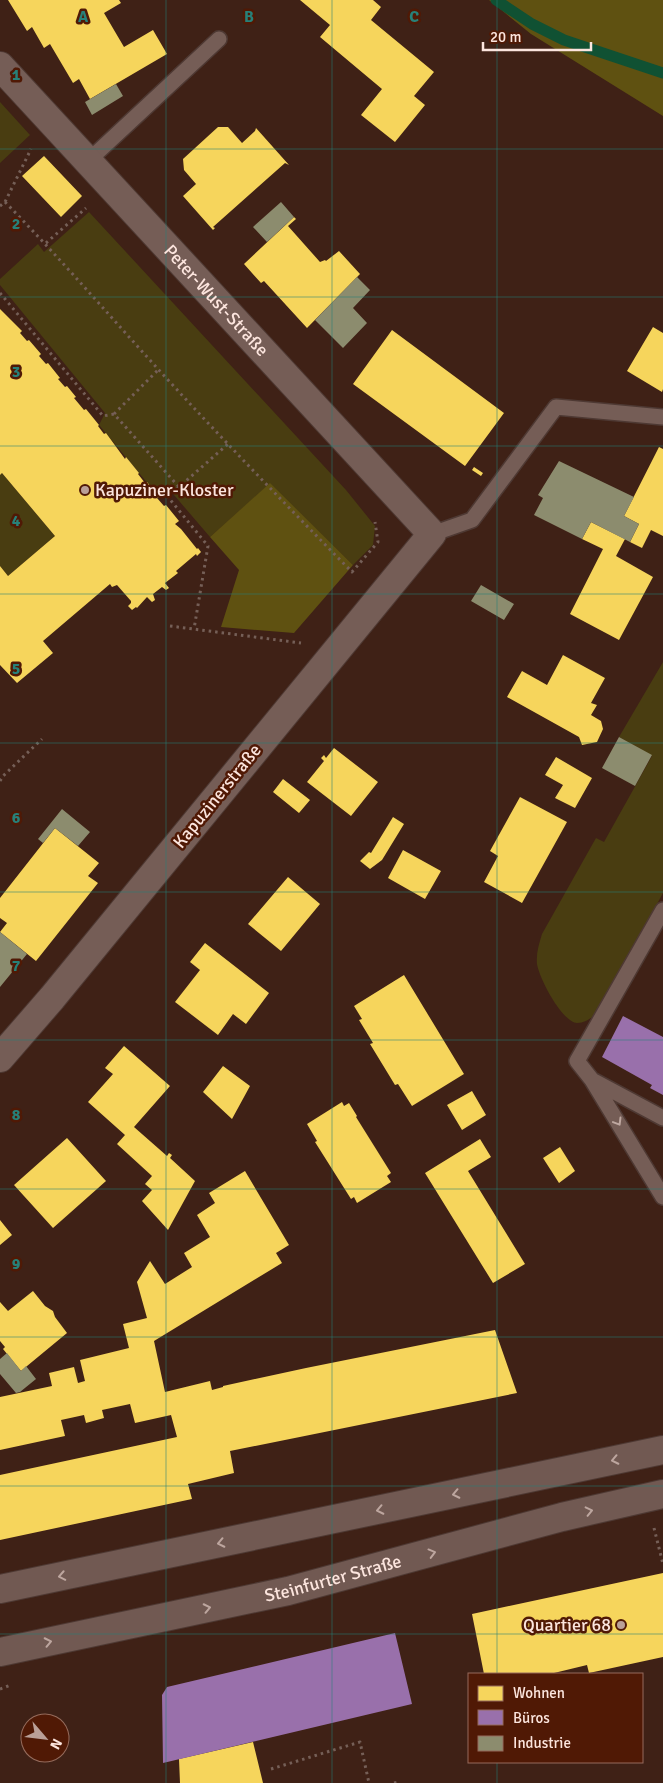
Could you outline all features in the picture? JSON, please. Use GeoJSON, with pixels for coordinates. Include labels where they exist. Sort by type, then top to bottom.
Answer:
{"type":"FeatureCollection","features":[{"type":"Feature","properties":{"kind":"main road"},"geometry":{"type":"LineString","coordinates":[[0,1589],[663,1450]]}},
{"type":"Feature","properties":{"kind":"main road","name":"Steinfurter Straße"},"geometry":{"type":"LineString","coordinates":[[0,1652],[288,1591],[562,1516],[663,1494]]}},
{"type":"Feature","properties":{"kind":"street","name":"Peter-Wust-Straße"},"geometry":{"type":"LineString","coordinates":[[0,66],[432,534]]}},
{"type":"Feature","properties":{"kind":"street","name":"Kapuzinerstraße"},"geometry":{"type":"LineString","coordinates":[[0,1058],[52,998],[432,534]]}},
{"type":"Feature","properties":{"kind":"lane"},"geometry":{"type":"LineString","coordinates":[[88,161],[219,39]]}},
{"type":"Feature","properties":{"kind":"lane"},"geometry":{"type":"LineString","coordinates":[[432,534],[472,520],[556,407],[663,417]]}},
{"type":"Feature","properties":{"kind":"lane"},"geometry":{"type":"LineString","coordinates":[[663,910],[577,1061],[592,1080],[663,1197]]}},
{"type":"Feature","properties":{"kind":"lane"},"geometry":{"type":"LineString","coordinates":[[592,1080],[663,1118]]}},
{"type":"Feature","properties":{"kind":"path"},"geometry":{"type":"LineString","coordinates":[[0,206],[5,202],[34,142]]}},
{"type":"Feature","properties":{"kind":"path"},"geometry":{"type":"LineString","coordinates":[[5,202],[46,243],[158,369],[228,444],[352,572],[378,542],[374,519]]}},
{"type":"Feature","properties":{"kind":"path"},"geometry":{"type":"LineString","coordinates":[[46,243],[87,207]]}},
{"type":"Feature","properties":{"kind":"path"},"geometry":{"type":"LineString","coordinates":[[0,293],[103,416],[114,414],[158,369]]}},
{"type":"Feature","properties":{"kind":"path"},"geometry":{"type":"LineString","coordinates":[[114,414],[179,487]]}},
{"type":"Feature","properties":{"kind":"path"},"geometry":{"type":"LineString","coordinates":[[194,629],[208,546],[168,497],[228,444]]}},
{"type":"Feature","properties":{"kind":"path"},"geometry":{"type":"LineString","coordinates":[[170,626],[338,648]]}},
{"type":"Feature","properties":{"kind":"path"},"geometry":{"type":"LineString","coordinates":[[0,781],[42,738]]}},
{"type":"Feature","properties":{"kind":"path"},"geometry":{"type":"LineString","coordinates":[[654,1525],[663,1564]]}},
{"type":"Feature","properties":{"kind":"path"},"geometry":{"type":"LineString","coordinates":[[271,1768],[360,1742],[369,1783]]}},
{"type":"Feature","properties":{"kind":"shaded area"},"geometry":{"type":"Polygon","coordinates":[[[489,0],[663,0],[663,116],[531,34],[489,0]]]}},
{"type":"Feature","properties":{"kind":"shaded area"},"geometry":{"type":"Polygon","coordinates":[[[0,102],[30,135],[0,163],[0,102]]]}},
{"type":"Feature","properties":{"kind":"shaded area"},"geometry":{"type":"Polygon","coordinates":[[[89,212],[346,490],[375,526],[373,545],[353,565],[270,484],[210,537],[168,488],[159,497],[99,425],[105,413],[0,285],[0,279],[38,244],[44,252],[89,212]]]}},
{"type":"Feature","properties":{"kind":"shaded area"},"geometry":{"type":"Polygon","coordinates":[[[2,473],[55,536],[8,576],[0,566],[0,475],[2,473]]]}},
{"type":"Feature","properties":{"kind":"shaded area"},"geometry":{"type":"Polygon","coordinates":[[[270,483],[353,565],[294,633],[221,627],[239,570],[210,537],[270,483]]]}},
{"type":"Feature","properties":{"kind":"shaded area"},"geometry":{"type":"Polygon","coordinates":[[[663,662],[663,893],[597,1013],[585,1021],[577,1023],[571,1021],[558,1008],[547,989],[537,964],[539,945],[542,934],[596,838],[604,842],[652,756],[619,737],[663,662]]]}},
{"type":"Feature","properties":{"kind":"building: Wohnen"},"geometry":{"type":"Polygon","coordinates":[[[8,0],[119,0],[121,3],[104,13],[124,47],[153,30],[167,54],[90,99],[79,79],[73,83],[50,44],[44,48],[32,27],[27,31],[8,0]]]}},
{"type":"Feature","properties":{"kind":"building: Wohnen"},"geometry":{"type":"Polygon","coordinates":[[[300,0],[373,0],[381,7],[371,20],[434,72],[414,96],[425,105],[395,142],[361,115],[382,89],[320,37],[330,25],[300,0]]]}},
{"type":"Feature","properties":{"kind":"building: Wohnen"},"geometry":{"type":"Polygon","coordinates":[[[218,127],[228,127],[242,143],[256,128],[289,165],[285,163],[213,227],[215,228],[213,230],[183,196],[196,184],[184,170],[183,159],[218,127]]]}},
{"type":"Feature","properties":{"kind":"building: Wohnen"},"geometry":{"type":"Polygon","coordinates":[[[44,156],[82,196],[61,217],[22,176],[44,156]]]}},
{"type":"Feature","properties":{"kind":"building: Wohnen"},"geometry":{"type":"Polygon","coordinates":[[[294,217],[296,219],[288,226],[320,262],[326,261],[339,251],[360,274],[307,328],[264,281],[261,283],[244,264],[294,217]]]}},
{"type":"Feature","properties":{"kind":"building: Wohnen","name":"Kapuziner-Kloster"},"geometry":{"type":"Polygon","coordinates":[[[0,309],[22,331],[20,333],[41,354],[39,356],[46,364],[48,363],[60,378],[58,379],[65,387],[67,386],[76,397],[74,398],[84,410],[86,409],[104,434],[106,433],[145,483],[147,482],[159,497],[157,498],[164,506],[166,505],[179,521],[175,524],[201,552],[176,571],[178,573],[165,583],[169,588],[166,590],[162,587],[153,594],[155,600],[152,602],[147,597],[137,608],[132,610],[128,606],[131,601],[117,585],[112,587],[110,584],[43,641],[53,653],[17,683],[0,665],[0,566],[8,576],[55,536],[2,473],[0,475],[0,309]]]}},
{"type":"Feature","properties":{"kind":"building: Wohnen"},"geometry":{"type":"Polygon","coordinates":[[[653,327],[663,333],[662,392],[627,371],[653,327]]]}},
{"type":"Feature","properties":{"kind":"building: Wohnen"},"geometry":{"type":"Polygon","coordinates":[[[392,330],[504,413],[465,466],[353,384],[392,330]]]}},
{"type":"Feature","properties":{"kind":"building: Wohnen"},"geometry":{"type":"Polygon","coordinates":[[[659,447],[663,449],[663,536],[651,530],[642,548],[630,542],[639,524],[624,516],[659,447]]]}},
{"type":"Feature","properties":{"kind":"building: Wohnen"},"geometry":{"type":"Polygon","coordinates":[[[474,467],[483,473],[481,476],[472,470],[474,467]]]}},
{"type":"Feature","properties":{"kind":"building: Wohnen"},"geometry":{"type":"Polygon","coordinates":[[[591,522],[625,539],[616,556],[653,577],[619,640],[570,614],[603,549],[582,539],[591,522]]]}},
{"type":"Feature","properties":{"kind":"building: Wohnen"},"geometry":{"type":"Polygon","coordinates":[[[563,655],[605,678],[591,703],[597,705],[591,715],[601,721],[603,729],[597,742],[582,745],[579,737],[507,697],[522,671],[547,685],[563,655]]]}},
{"type":"Feature","properties":{"kind":"building: Wohnen"},"geometry":{"type":"Polygon","coordinates":[[[334,748],[378,782],[351,816],[307,782],[324,761],[321,758],[324,755],[326,758],[334,748]]]}},
{"type":"Feature","properties":{"kind":"building: Wohnen"},"geometry":{"type":"Polygon","coordinates":[[[556,757],[592,778],[575,808],[555,798],[563,785],[545,775],[556,757]]]}},
{"type":"Feature","properties":{"kind":"building: Wohnen"},"geometry":{"type":"Polygon","coordinates":[[[283,779],[310,800],[299,813],[273,792],[283,779]]]}},
{"type":"Feature","properties":{"kind":"building: Wohnen"},"geometry":{"type":"Polygon","coordinates":[[[520,797],[567,822],[522,903],[484,882],[498,856],[490,851],[520,797]]]}},
{"type":"Feature","properties":{"kind":"building: Wohnen"},"geometry":{"type":"Polygon","coordinates":[[[393,817],[404,824],[382,860],[370,869],[360,861],[369,852],[371,853],[393,817]]]}},
{"type":"Feature","properties":{"kind":"building: Wohnen"},"geometry":{"type":"Polygon","coordinates":[[[55,828],[99,863],[88,876],[98,883],[36,961],[0,932],[7,923],[0,918],[0,898],[55,828]]]}},
{"type":"Feature","properties":{"kind":"building: Wohnen"},"geometry":{"type":"Polygon","coordinates":[[[403,850],[441,871],[425,899],[388,878],[403,850]]]}},
{"type":"Feature","properties":{"kind":"building: Wohnen"},"geometry":{"type":"Polygon","coordinates":[[[288,877],[320,904],[281,951],[248,924],[288,877]]]}},
{"type":"Feature","properties":{"kind":"building: Wohnen"},"geometry":{"type":"Polygon","coordinates":[[[205,943],[269,993],[246,1024],[233,1014],[218,1035],[175,1002],[200,970],[190,962],[205,943]]]}},
{"type":"Feature","properties":{"kind":"building: Wohnen"},"geometry":{"type":"Polygon","coordinates":[[[404,975],[464,1074],[412,1106],[398,1084],[395,1085],[370,1044],[373,1043],[359,1020],[362,1019],[354,1006],[404,975]]]}},
{"type":"Feature","properties":{"kind":"building: Wohnen"},"geometry":{"type":"Polygon","coordinates":[[[124,1046],[170,1086],[134,1127],[167,1156],[169,1153],[172,1155],[170,1158],[195,1181],[168,1230],[142,1201],[152,1190],[145,1184],[152,1176],[117,1144],[125,1135],[88,1102],[113,1074],[105,1068],[124,1046]]]}},
{"type":"Feature","properties":{"kind":"building: Wohnen"},"geometry":{"type":"Polygon","coordinates":[[[223,1066],[250,1086],[232,1119],[203,1092],[223,1066]]]}},
{"type":"Feature","properties":{"kind":"building: Wohnen"},"geometry":{"type":"Polygon","coordinates":[[[472,1091],[486,1115],[462,1130],[447,1105],[472,1091]]]}},
{"type":"Feature","properties":{"kind":"building: Wohnen"},"geometry":{"type":"Polygon","coordinates":[[[342,1102],[344,1106],[349,1103],[391,1173],[387,1176],[391,1182],[357,1203],[354,1197],[351,1199],[315,1142],[317,1141],[307,1124],[342,1102]]]}},
{"type":"Feature","properties":{"kind":"building: Wohnen"},"geometry":{"type":"Polygon","coordinates":[[[67,1138],[106,1181],[53,1228],[14,1185],[67,1138]]]}},
{"type":"Feature","properties":{"kind":"building: Wohnen"},"geometry":{"type":"Polygon","coordinates":[[[480,1139],[491,1157],[468,1171],[525,1264],[493,1283],[425,1173],[480,1139]]]}},
{"type":"Feature","properties":{"kind":"building: Wohnen"},"geometry":{"type":"Polygon","coordinates":[[[560,1147],[575,1171],[559,1183],[543,1158],[560,1147]]]}},
{"type":"Feature","properties":{"kind":"building: Wohnen"},"geometry":{"type":"Polygon","coordinates":[[[245,1171],[289,1245],[276,1253],[282,1263],[154,1341],[165,1392],[210,1381],[212,1390],[306,1368],[495,1330],[517,1393],[230,1451],[234,1473],[188,1484],[192,1499],[0,1540],[0,1475],[177,1437],[171,1415],[135,1423],[130,1404],[102,1410],[104,1418],[86,1423],[84,1415],[61,1420],[65,1436],[0,1450],[0,1397],[52,1386],[49,1373],[74,1367],[78,1383],[85,1381],[80,1360],[129,1348],[123,1324],[147,1318],[137,1282],[150,1261],[165,1284],[192,1267],[184,1253],[210,1237],[197,1215],[215,1203],[209,1193],[245,1171]]]}},
{"type":"Feature","properties":{"kind":"building: Wohnen"},"geometry":{"type":"Polygon","coordinates":[[[0,1220],[12,1235],[0,1245],[0,1220]]]}},
{"type":"Feature","properties":{"kind":"building: Wohnen"},"geometry":{"type":"Polygon","coordinates":[[[33,1291],[45,1306],[53,1311],[55,1317],[67,1333],[21,1371],[3,1349],[5,1347],[0,1341],[0,1302],[8,1311],[33,1291]]]}},
{"type":"Feature","properties":{"kind":"building: Wohnen"},"geometry":{"type":"Polygon","coordinates":[[[663,1573],[663,1657],[589,1673],[587,1665],[554,1673],[484,1673],[472,1614],[663,1573]]]}},
{"type":"Feature","properties":{"kind":"building: Wohnen"},"geometry":{"type":"Polygon","coordinates":[[[253,1742],[263,1783],[180,1783],[179,1759],[253,1742]]]}},
{"type":"Feature","properties":{"kind":"building: Büros"},"geometry":{"type":"Polygon","coordinates":[[[623,1016],[663,1037],[663,1095],[650,1088],[652,1085],[602,1057],[623,1016]]]}},
{"type":"Feature","properties":{"kind":"building: Büros"},"geometry":{"type":"Polygon","coordinates":[[[395,1633],[412,1704],[163,1763],[162,1695],[167,1687],[395,1633]]]}},
{"type":"Feature","properties":{"kind":"building: Industrie"},"geometry":{"type":"Polygon","coordinates":[[[116,84],[123,96],[92,115],[85,102],[116,84]]]}},
{"type":"Feature","properties":{"kind":"building: Industrie"},"geometry":{"type":"Polygon","coordinates":[[[281,202],[294,217],[267,242],[253,227],[281,202]]]}},
{"type":"Feature","properties":{"kind":"building: Industrie"},"geometry":{"type":"Polygon","coordinates":[[[357,277],[370,290],[353,308],[367,323],[343,348],[315,320],[357,277]]]}},
{"type":"Feature","properties":{"kind":"building: Industrie"},"geometry":{"type":"Polygon","coordinates":[[[559,461],[634,497],[624,516],[639,524],[630,542],[591,522],[582,539],[534,515],[543,498],[538,495],[559,461]]]}},
{"type":"Feature","properties":{"kind":"building: Industrie"},"geometry":{"type":"Polygon","coordinates":[[[481,585],[514,604],[504,620],[471,601],[481,585]]]}},
{"type":"Feature","properties":{"kind":"building: Industrie"},"geometry":{"type":"Polygon","coordinates":[[[619,737],[652,755],[635,786],[602,768],[619,737]]]}},
{"type":"Feature","properties":{"kind":"building: Industrie"},"geometry":{"type":"Polygon","coordinates":[[[62,809],[90,832],[78,846],[55,828],[43,843],[38,839],[62,809]]]}},
{"type":"Feature","properties":{"kind":"building: Industrie"},"geometry":{"type":"Polygon","coordinates":[[[0,932],[27,954],[0,987],[0,932]]]}},
{"type":"Feature","properties":{"kind":"building: Industrie"},"geometry":{"type":"Polygon","coordinates":[[[7,1353],[21,1371],[26,1366],[36,1379],[20,1392],[16,1393],[0,1374],[0,1359],[7,1353]]]}},
{"type":"Feature","properties":{"kind":"waterway"},"geometry":{"type":"LineString","coordinates":[[496,0],[532,24],[564,40],[663,73]]}},
{"type":"Feature","properties":{"kind":"place","name":"Kapuziner-Kloster"},"geometry":{"type":"Point","coordinates":[85,490]}},
{"type":"Feature","properties":{"kind":"place","name":"Quartier 68"},"geometry":{"type":"Point","coordinates":[621,1625]}}]}
